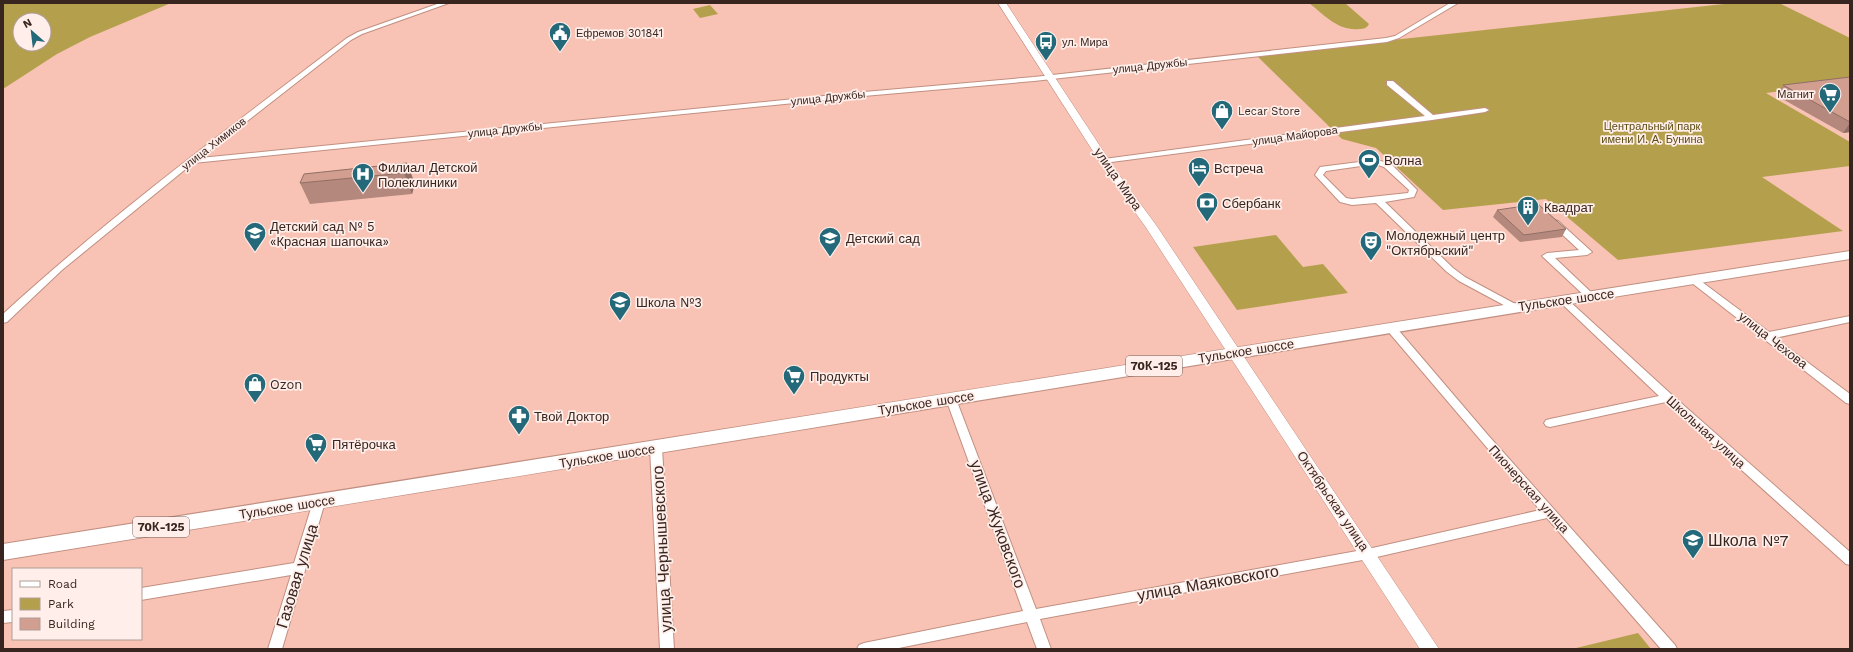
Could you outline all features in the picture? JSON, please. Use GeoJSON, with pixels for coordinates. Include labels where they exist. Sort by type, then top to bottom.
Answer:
{"type":"FeatureCollection","features":[{"type":"Feature","properties":{"kind":"main road","name":"Тульское шоссе"},"geometry":{"type":"LineString","coordinates":[[3,552],[656,448],[1390,327],[1695,281],[1850,255]]}},
{"type":"Feature","properties":{"kind":"street","name":"улица Химиков"},"geometry":{"type":"LineString","coordinates":[[3,320],[59,268],[191,161],[354,36],[446,3]]}},
{"type":"Feature","properties":{"kind":"street","name":"улица Мира"},"geometry":{"type":"LineString","coordinates":[[1002,3],[1104,161],[1154,231],[1234,353]]}},
{"type":"Feature","properties":{"kind":"street","name":"улица Дружбы"},"geometry":{"type":"LineString","coordinates":[[191,161],[1050,77],[1387,40],[1397,37],[1455,3]]}},
{"type":"Feature","properties":{"kind":"street"},"geometry":{"type":"LineString","coordinates":[[1390,83],[1432,118]]}},
{"type":"Feature","properties":{"kind":"street","name":"улица Майорова"},"geometry":{"type":"LineString","coordinates":[[1104,161],[1485,110]]}},
{"type":"Feature","properties":{"kind":"street"},"geometry":{"type":"LineString","coordinates":[[1378,200],[1411,195],[1413,190],[1386,165],[1375,162],[1323,169],[1319,175],[1343,200],[1352,202],[1378,200],[1450,270],[1475,286],[1516,308]]}},
{"type":"Feature","properties":{"kind":"street"},"geometry":{"type":"LineString","coordinates":[[1549,217],[1587,252],[1547,256],[1591,297]]}},
{"type":"Feature","properties":{"kind":"street","name":"улица Чехова"},"geometry":{"type":"LineString","coordinates":[[1695,281],[1850,400]]}},
{"type":"Feature","properties":{"kind":"street","name":"Школьная улица"},"geometry":{"type":"LineString","coordinates":[[1564,301],[1668,398],[1850,560]]}},
{"type":"Feature","properties":{"kind":"street"},"geometry":{"type":"LineString","coordinates":[[1767,336],[1850,318]]}},
{"type":"Feature","properties":{"kind":"street","name":"Пионерская улица"},"geometry":{"type":"LineString","coordinates":[[1390,327],[1482,437],[1670,649]]}},
{"type":"Feature","properties":{"kind":"street","name":"Октябрьская улица"},"geometry":{"type":"LineString","coordinates":[[1234,353],[1430,649]]}},
{"type":"Feature","properties":{"kind":"street"},"geometry":{"type":"LineString","coordinates":[[1550,423],[1668,398]]}},
{"type":"Feature","properties":{"kind":"street","name":"улица Жуковского"},"geometry":{"type":"LineString","coordinates":[[952,399],[1044,649]]}},
{"type":"Feature","properties":{"kind":"street","name":"улица Чернышевского"},"geometry":{"type":"LineString","coordinates":[[656,448],[667,649]]}},
{"type":"Feature","properties":{"kind":"street","name":"Газовая улица"},"geometry":{"type":"LineString","coordinates":[[275,649],[319,502]]}},
{"type":"Feature","properties":{"kind":"street","name":"улица Маяковского"},"geometry":{"type":"LineString","coordinates":[[864,649],[1032,615],[1368,554],[1550,512]]}},
{"type":"Feature","properties":{"kind":"street"},"geometry":{"type":"LineString","coordinates":[[142,594],[299,568]]}},
{"type":"Feature","properties":{"kind":"green space"},"geometry":{"type":"Polygon","coordinates":[[[3,3],[171,3],[90,37],[57,54],[3,89],[3,3]]]}},
{"type":"Feature","properties":{"kind":"green space"},"geometry":{"type":"Polygon","coordinates":[[[1309,3],[1345,3],[1369,24],[1362,29],[1351,29],[1338,25],[1309,3]]]}},
{"type":"Feature","properties":{"kind":"green space","name":"Центральный парк имени И. А. Бунина"},"geometry":{"type":"Polygon","coordinates":[[[1733,3],[1779,3],[1850,38],[1850,83],[1766,93],[1850,142],[1850,166],[1762,177],[1843,231],[1618,260],[1546,199],[1443,210],[1376,148],[1342,139],[1258,57],[1310,49],[1733,3]]]}},
{"type":"Feature","properties":{"kind":"green space"},"geometry":{"type":"Polygon","coordinates":[[[710,5],[718,14],[700,18],[693,9],[710,5]]]}},
{"type":"Feature","properties":{"kind":"green space"},"geometry":{"type":"Polygon","coordinates":[[[1276,235],[1303,267],[1323,264],[1348,293],[1237,310],[1193,247],[1276,235]]]}},
{"type":"Feature","properties":{"kind":"green space"},"geometry":{"type":"Polygon","coordinates":[[[1638,633],[1651,649],[1572,649],[1638,633]]]}},
{"type":"Feature","properties":{"kind":"building"},"geometry":{"type":"Polygon","coordinates":[[[1850,77],[1850,122],[1783,85],[1850,77]]]}},
{"type":"Feature","properties":{"kind":"building"},"geometry":{"type":"Polygon","coordinates":[[[407,163],[404,173],[300,183],[304,174],[407,163]]]}},
{"type":"Feature","properties":{"kind":"building"},"geometry":{"type":"Polygon","coordinates":[[[1538,204],[1566,229],[1524,235],[1497,210],[1538,204]]]}},
{"type":"Feature","properties":{"kind":"place","name":"Ефремов 301841"},"geometry":{"type":"Point","coordinates":[560,52]}},
{"type":"Feature","properties":{"kind":"place","name":"ул. Мира"},"geometry":{"type":"Point","coordinates":[1046,62]}},
{"type":"Feature","properties":{"kind":"place","name":"Магнит"},"geometry":{"type":"Point","coordinates":[1830,114]}},
{"type":"Feature","properties":{"kind":"place","name":"Lecar Store"},"geometry":{"type":"Point","coordinates":[1222,130]}},
{"type":"Feature","properties":{"kind":"place","name":"Волна"},"geometry":{"type":"Point","coordinates":[1369,180]}},
{"type":"Feature","properties":{"kind":"place","name":"Встреча"},"geometry":{"type":"Point","coordinates":[1199,188]}},
{"type":"Feature","properties":{"kind":"place","name":"Филиал Детской Полеклиники"},"geometry":{"type":"Point","coordinates":[363,194]}},
{"type":"Feature","properties":{"kind":"place","name":"Сбербанк"},"geometry":{"type":"Point","coordinates":[1207,222]}},
{"type":"Feature","properties":{"kind":"place","name":"Квадрат"},"geometry":{"type":"Point","coordinates":[1528,226]}},
{"type":"Feature","properties":{"kind":"place","name":"Детский сад № 5 «Красная шапочка»"},"geometry":{"type":"Point","coordinates":[255,252]}},
{"type":"Feature","properties":{"kind":"place","name":"Детский сад"},"geometry":{"type":"Point","coordinates":[830,258]}},
{"type":"Feature","properties":{"kind":"place","name":"Молодежный центр \"Октябрьский\""},"geometry":{"type":"Point","coordinates":[1371,262]}},
{"type":"Feature","properties":{"kind":"place","name":"Школа №3"},"geometry":{"type":"Point","coordinates":[620,322]}},
{"type":"Feature","properties":{"kind":"place","name":"Продукты"},"geometry":{"type":"Point","coordinates":[794,396]}},
{"type":"Feature","properties":{"kind":"place","name":"Ozon"},"geometry":{"type":"Point","coordinates":[255,404]}},
{"type":"Feature","properties":{"kind":"place","name":"Твой Доктор"},"geometry":{"type":"Point","coordinates":[519,436]}},
{"type":"Feature","properties":{"kind":"place","name":"Пятёрочка"},"geometry":{"type":"Point","coordinates":[316,464]}},
{"type":"Feature","properties":{"kind":"place","name":"Школа №7"},"geometry":{"type":"Point","coordinates":[1693,560]}}]}
